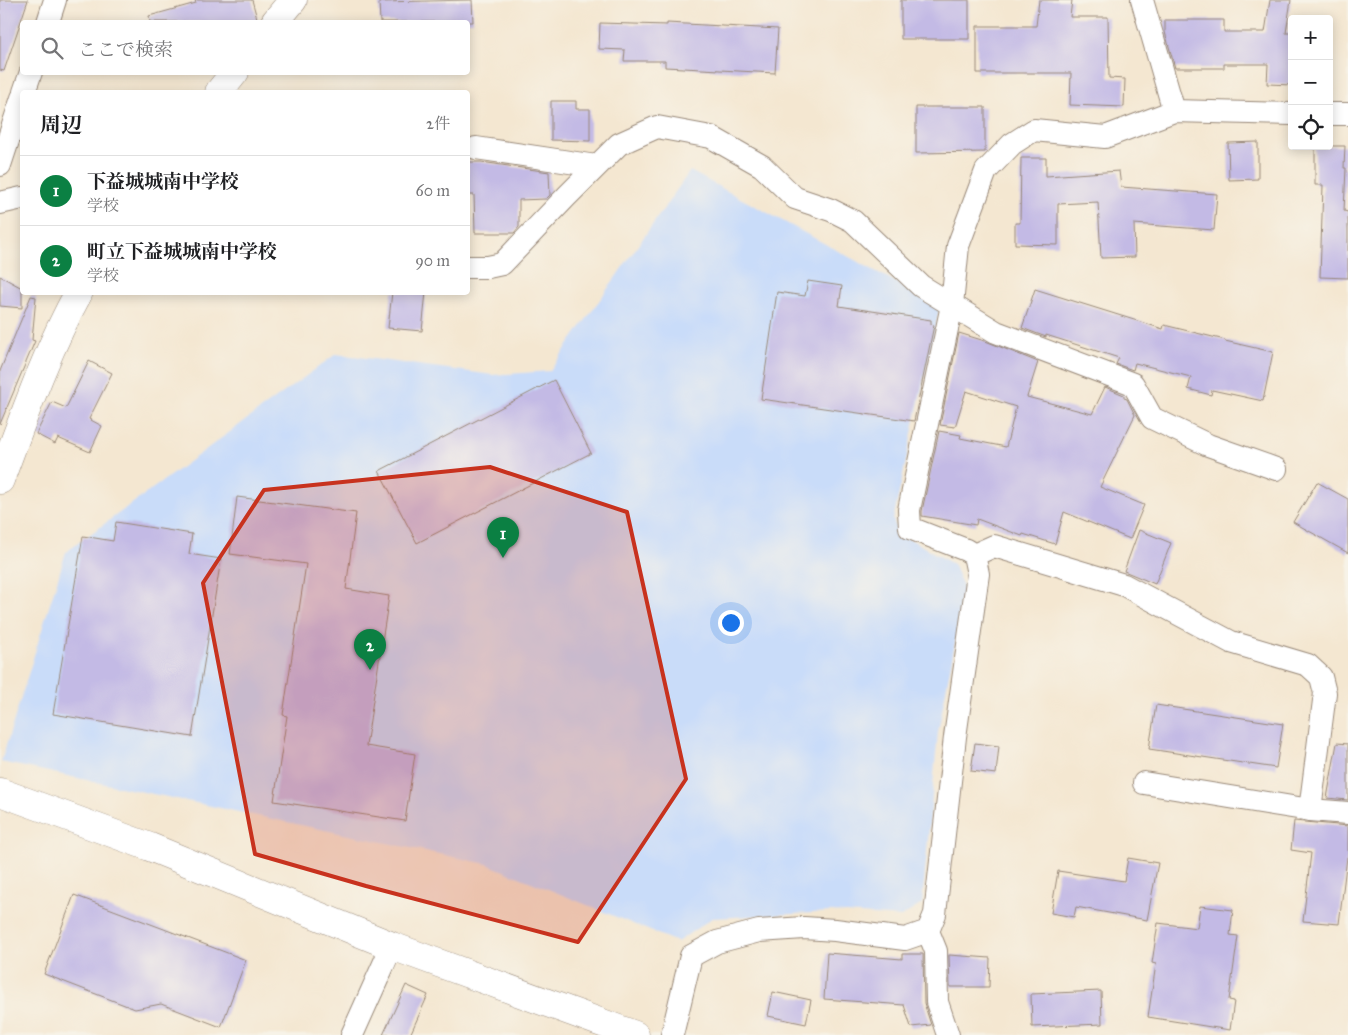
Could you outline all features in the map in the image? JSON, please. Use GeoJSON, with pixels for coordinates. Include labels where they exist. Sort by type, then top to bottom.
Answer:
{"type":"FeatureCollection","features":[{"type":"Feature","properties":{"kind":"street"},"geometry":{"type":"LineString","coordinates":[[49,20],[55,0]]}},
{"type":"Feature","properties":{"kind":"street"},"geometry":{"type":"LineString","coordinates":[[277,20],[294,0]]}},
{"type":"Feature","properties":{"kind":"street"},"geometry":{"type":"LineString","coordinates":[[1142,0],[1174,111]]}},
{"type":"Feature","properties":{"kind":"street"},"geometry":{"type":"LineString","coordinates":[[25,90],[30,75]]}},
{"type":"Feature","properties":{"kind":"street"},"geometry":{"type":"LineString","coordinates":[[221,90],[233,75]]}},
{"type":"Feature","properties":{"kind":"street"},"geometry":{"type":"LineString","coordinates":[[0,165],[5,133],[20,102]]}},
{"type":"Feature","properties":{"kind":"street"},"geometry":{"type":"LineString","coordinates":[[948,1035],[937,1002],[936,951],[928,932],[935,914],[955,737],[978,574],[974,555],[910,528],[909,510],[952,305],[958,246],[986,171],[1012,144],[1034,130],[1105,136],[1174,111],[1288,114]]}},
{"type":"Feature","properties":{"kind":"street"},"geometry":{"type":"LineString","coordinates":[[1333,114],[1348,114]]}},
{"type":"Feature","properties":{"kind":"street"},"geometry":{"type":"LineString","coordinates":[[470,267],[488,267],[502,264],[619,144],[657,127],[711,137],[762,166],[795,198],[831,210],[853,221],[921,286],[996,332],[1134,384],[1152,418],[1208,445],[1276,469]]}},
{"type":"Feature","properties":{"kind":"street"},"geometry":{"type":"LineString","coordinates":[[476,148],[596,166]]}},
{"type":"Feature","properties":{"kind":"street"},"geometry":{"type":"LineString","coordinates":[[0,203],[20,198]]}},
{"type":"Feature","properties":{"kind":"street"},"geometry":{"type":"LineString","coordinates":[[0,480],[42,370],[63,321],[77,295]]}},
{"type":"Feature","properties":{"kind":"street"},"geometry":{"type":"LineString","coordinates":[[974,555],[994,546],[1124,585],[1231,642],[1308,665],[1321,678],[1325,693],[1310,810]]}},
{"type":"Feature","properties":{"kind":"street"},"geometry":{"type":"LineString","coordinates":[[1144,782],[1310,810],[1348,813]]}},
{"type":"Feature","properties":{"kind":"street"},"geometry":{"type":"LineString","coordinates":[[0,792],[150,847],[392,946],[635,1035]]}},
{"type":"Feature","properties":{"kind":"street"},"geometry":{"type":"LineString","coordinates":[[672,1035],[691,956],[717,942],[759,931],[804,928],[905,939],[928,932]]}},
{"type":"Feature","properties":{"kind":"street"},"geometry":{"type":"LineString","coordinates":[[352,1035],[392,946]]}},
{"type":"Feature","properties":{"kind":"highlighted area"},"geometry":{"type":"Polygon","coordinates":[[[490,467],[627,512],[686,779],[578,942],[366,886],[255,854],[203,583],[264,490],[490,467]]]}},
{"type":"Feature","properties":{"kind":"shaded area"},"geometry":{"type":"Polygon","coordinates":[[[690,171],[940,306],[893,520],[898,532],[953,564],[965,591],[938,732],[922,904],[901,917],[832,912],[712,918],[677,942],[487,864],[1,762],[66,552],[336,354],[493,375],[550,371],[690,171]]]}},
{"type":"Feature","properties":{"kind":"building"},"geometry":{"type":"Polygon","coordinates":[[[0,0],[28,0],[4,71],[0,70],[0,0]]]}},
{"type":"Feature","properties":{"kind":"building"},"geometry":{"type":"Polygon","coordinates":[[[195,0],[252,0],[257,20],[150,20],[149,16],[196,3],[195,0]]]}},
{"type":"Feature","properties":{"kind":"building"},"geometry":{"type":"Polygon","coordinates":[[[472,0],[473,22],[470,22],[470,20],[380,20],[379,2],[472,0]]]}},
{"type":"Feature","properties":{"kind":"building"},"geometry":{"type":"Polygon","coordinates":[[[901,0],[969,0],[969,39],[901,39],[901,0]]]}},
{"type":"Feature","properties":{"kind":"building"},"geometry":{"type":"Polygon","coordinates":[[[1039,0],[1072,0],[1070,17],[1108,17],[1109,78],[1125,79],[1124,107],[1070,105],[1071,73],[977,73],[977,26],[1036,26],[1039,0]]]}},
{"type":"Feature","properties":{"kind":"building"},"geometry":{"type":"Polygon","coordinates":[[[1270,0],[1291,0],[1286,33],[1288,33],[1288,85],[1267,84],[1268,64],[1224,64],[1224,68],[1175,68],[1165,32],[1165,20],[1224,20],[1224,32],[1265,32],[1270,0]]]}},
{"type":"Feature","properties":{"kind":"building"},"geometry":{"type":"Polygon","coordinates":[[[600,23],[667,25],[667,23],[778,29],[775,73],[665,67],[665,61],[624,61],[625,50],[599,49],[600,23]]]}},
{"type":"Feature","properties":{"kind":"building"},"geometry":{"type":"Polygon","coordinates":[[[551,101],[576,101],[576,109],[590,109],[590,141],[551,140],[551,101]]]}},
{"type":"Feature","properties":{"kind":"building"},"geometry":{"type":"Polygon","coordinates":[[[916,107],[985,107],[985,152],[916,153],[916,107]]]}},
{"type":"Feature","properties":{"kind":"building"},"geometry":{"type":"Polygon","coordinates":[[[1258,142],[1258,179],[1229,180],[1228,143],[1258,142]]]}},
{"type":"Feature","properties":{"kind":"building"},"geometry":{"type":"Polygon","coordinates":[[[1333,146],[1345,146],[1344,211],[1348,212],[1348,278],[1320,277],[1323,185],[1315,185],[1315,150],[1333,150],[1333,146]]]}},
{"type":"Feature","properties":{"kind":"building"},"geometry":{"type":"Polygon","coordinates":[[[1021,158],[1046,158],[1046,176],[1119,171],[1121,187],[1217,194],[1214,230],[1134,224],[1135,257],[1101,258],[1098,202],[1058,204],[1058,245],[1015,244],[1015,223],[1020,223],[1021,158]]]}},
{"type":"Feature","properties":{"kind":"building"},"geometry":{"type":"Polygon","coordinates":[[[470,162],[549,172],[550,195],[546,199],[519,200],[519,227],[514,233],[475,233],[474,195],[470,195],[470,162]]]}},
{"type":"Feature","properties":{"kind":"building"},"geometry":{"type":"Polygon","coordinates":[[[0,276],[20,287],[22,308],[0,306],[0,276]]]}},
{"type":"Feature","properties":{"kind":"building"},"geometry":{"type":"Polygon","coordinates":[[[808,281],[842,286],[839,306],[931,320],[931,324],[934,325],[914,421],[761,399],[777,292],[805,296],[808,281]]]}},
{"type":"Feature","properties":{"kind":"building"},"geometry":{"type":"Polygon","coordinates":[[[1035,289],[1163,329],[1164,325],[1273,352],[1263,401],[1212,390],[1211,395],[1188,389],[1191,377],[1135,363],[1133,370],[1116,364],[1119,358],[1046,335],[1046,337],[1022,328],[1035,289]]]}},
{"type":"Feature","properties":{"kind":"building"},"geometry":{"type":"Polygon","coordinates":[[[392,295],[426,295],[422,331],[388,328],[392,295]]]}},
{"type":"Feature","properties":{"kind":"building"},"geometry":{"type":"Polygon","coordinates":[[[31,296],[36,297],[32,340],[35,341],[0,424],[0,371],[31,296]]]}},
{"type":"Feature","properties":{"kind":"building"},"geometry":{"type":"Polygon","coordinates":[[[959,333],[988,342],[1038,362],[1027,397],[1092,414],[1105,387],[1124,395],[1135,415],[1100,487],[1144,505],[1130,539],[1064,512],[1055,544],[1023,534],[1022,536],[977,519],[976,525],[922,516],[939,431],[961,435],[960,438],[1006,447],[1016,407],[966,391],[955,427],[940,425],[959,333]]]}},
{"type":"Feature","properties":{"kind":"building"},"geometry":{"type":"Polygon","coordinates":[[[89,361],[112,373],[89,419],[102,426],[90,452],[58,438],[55,444],[36,434],[52,402],[66,408],[89,361]]]}},
{"type":"Feature","properties":{"kind":"building"},"geometry":{"type":"Polygon","coordinates":[[[554,380],[591,453],[417,543],[379,471],[554,380]]]}},
{"type":"Feature","properties":{"kind":"building"},"geometry":{"type":"Polygon","coordinates":[[[1317,482],[1348,499],[1348,553],[1293,522],[1317,482]]]}},
{"type":"Feature","properties":{"kind":"building"},"geometry":{"type":"Polygon","coordinates":[[[237,497],[356,513],[346,589],[389,596],[366,746],[415,754],[405,821],[274,801],[287,716],[283,715],[306,564],[230,554],[237,497]]]}},
{"type":"Feature","properties":{"kind":"building"},"geometry":{"type":"Polygon","coordinates":[[[116,522],[192,534],[189,554],[221,559],[192,737],[53,714],[83,536],[113,541],[116,522]]]}},
{"type":"Feature","properties":{"kind":"building"},"geometry":{"type":"Polygon","coordinates":[[[1139,530],[1171,543],[1155,584],[1124,571],[1139,530]]]}},
{"type":"Feature","properties":{"kind":"building"},"geometry":{"type":"Polygon","coordinates":[[[1156,705],[1283,724],[1276,768],[1149,749],[1156,705]]]}},
{"type":"Feature","properties":{"kind":"building"},"geometry":{"type":"Polygon","coordinates":[[[975,743],[999,746],[996,774],[971,771],[975,743]]]}},
{"type":"Feature","properties":{"kind":"building"},"geometry":{"type":"Polygon","coordinates":[[[1337,743],[1348,744],[1348,800],[1327,798],[1337,743]]]}},
{"type":"Feature","properties":{"kind":"building"},"geometry":{"type":"Polygon","coordinates":[[[1294,821],[1348,826],[1348,857],[1339,924],[1303,921],[1311,853],[1291,850],[1294,821]]]}},
{"type":"Feature","properties":{"kind":"building"},"geometry":{"type":"Polygon","coordinates":[[[1128,858],[1158,863],[1147,920],[1076,907],[1074,917],[1051,913],[1058,871],[1124,881],[1128,858]]]}},
{"type":"Feature","properties":{"kind":"building"},"geometry":{"type":"Polygon","coordinates":[[[74,895],[246,960],[221,1027],[161,1004],[135,1009],[44,974],[74,895]]]}},
{"type":"Feature","properties":{"kind":"building"},"geometry":{"type":"Polygon","coordinates":[[[1200,906],[1233,910],[1230,935],[1238,936],[1229,1000],[1234,1001],[1230,1030],[1148,1017],[1156,964],[1152,963],[1158,923],[1197,928],[1200,906]]]}},
{"type":"Feature","properties":{"kind":"building"},"geometry":{"type":"Polygon","coordinates":[[[827,953],[902,959],[902,954],[923,954],[924,1003],[931,1025],[911,1027],[904,1005],[824,999],[827,953]]]}},
{"type":"Feature","properties":{"kind":"building"},"geometry":{"type":"Polygon","coordinates":[[[949,955],[990,958],[989,987],[950,987],[949,955]]]}},
{"type":"Feature","properties":{"kind":"building"},"geometry":{"type":"Polygon","coordinates":[[[406,985],[428,995],[410,1035],[383,1035],[406,985]]]}},
{"type":"Feature","properties":{"kind":"building"},"geometry":{"type":"Polygon","coordinates":[[[1101,991],[1102,1024],[1032,1027],[1031,994],[1101,991]]]}},
{"type":"Feature","properties":{"kind":"building"},"geometry":{"type":"Polygon","coordinates":[[[773,992],[811,1000],[806,1024],[768,1016],[773,992]]]}},
{"type":"Feature","properties":{"kind":"place","name":"下益城城南中学校"},"geometry":{"type":"Point","coordinates":[503,558]}},
{"type":"Feature","properties":{"kind":"place","name":"町立下益城城南中学校"},"geometry":{"type":"Point","coordinates":[370,670]}}]}
